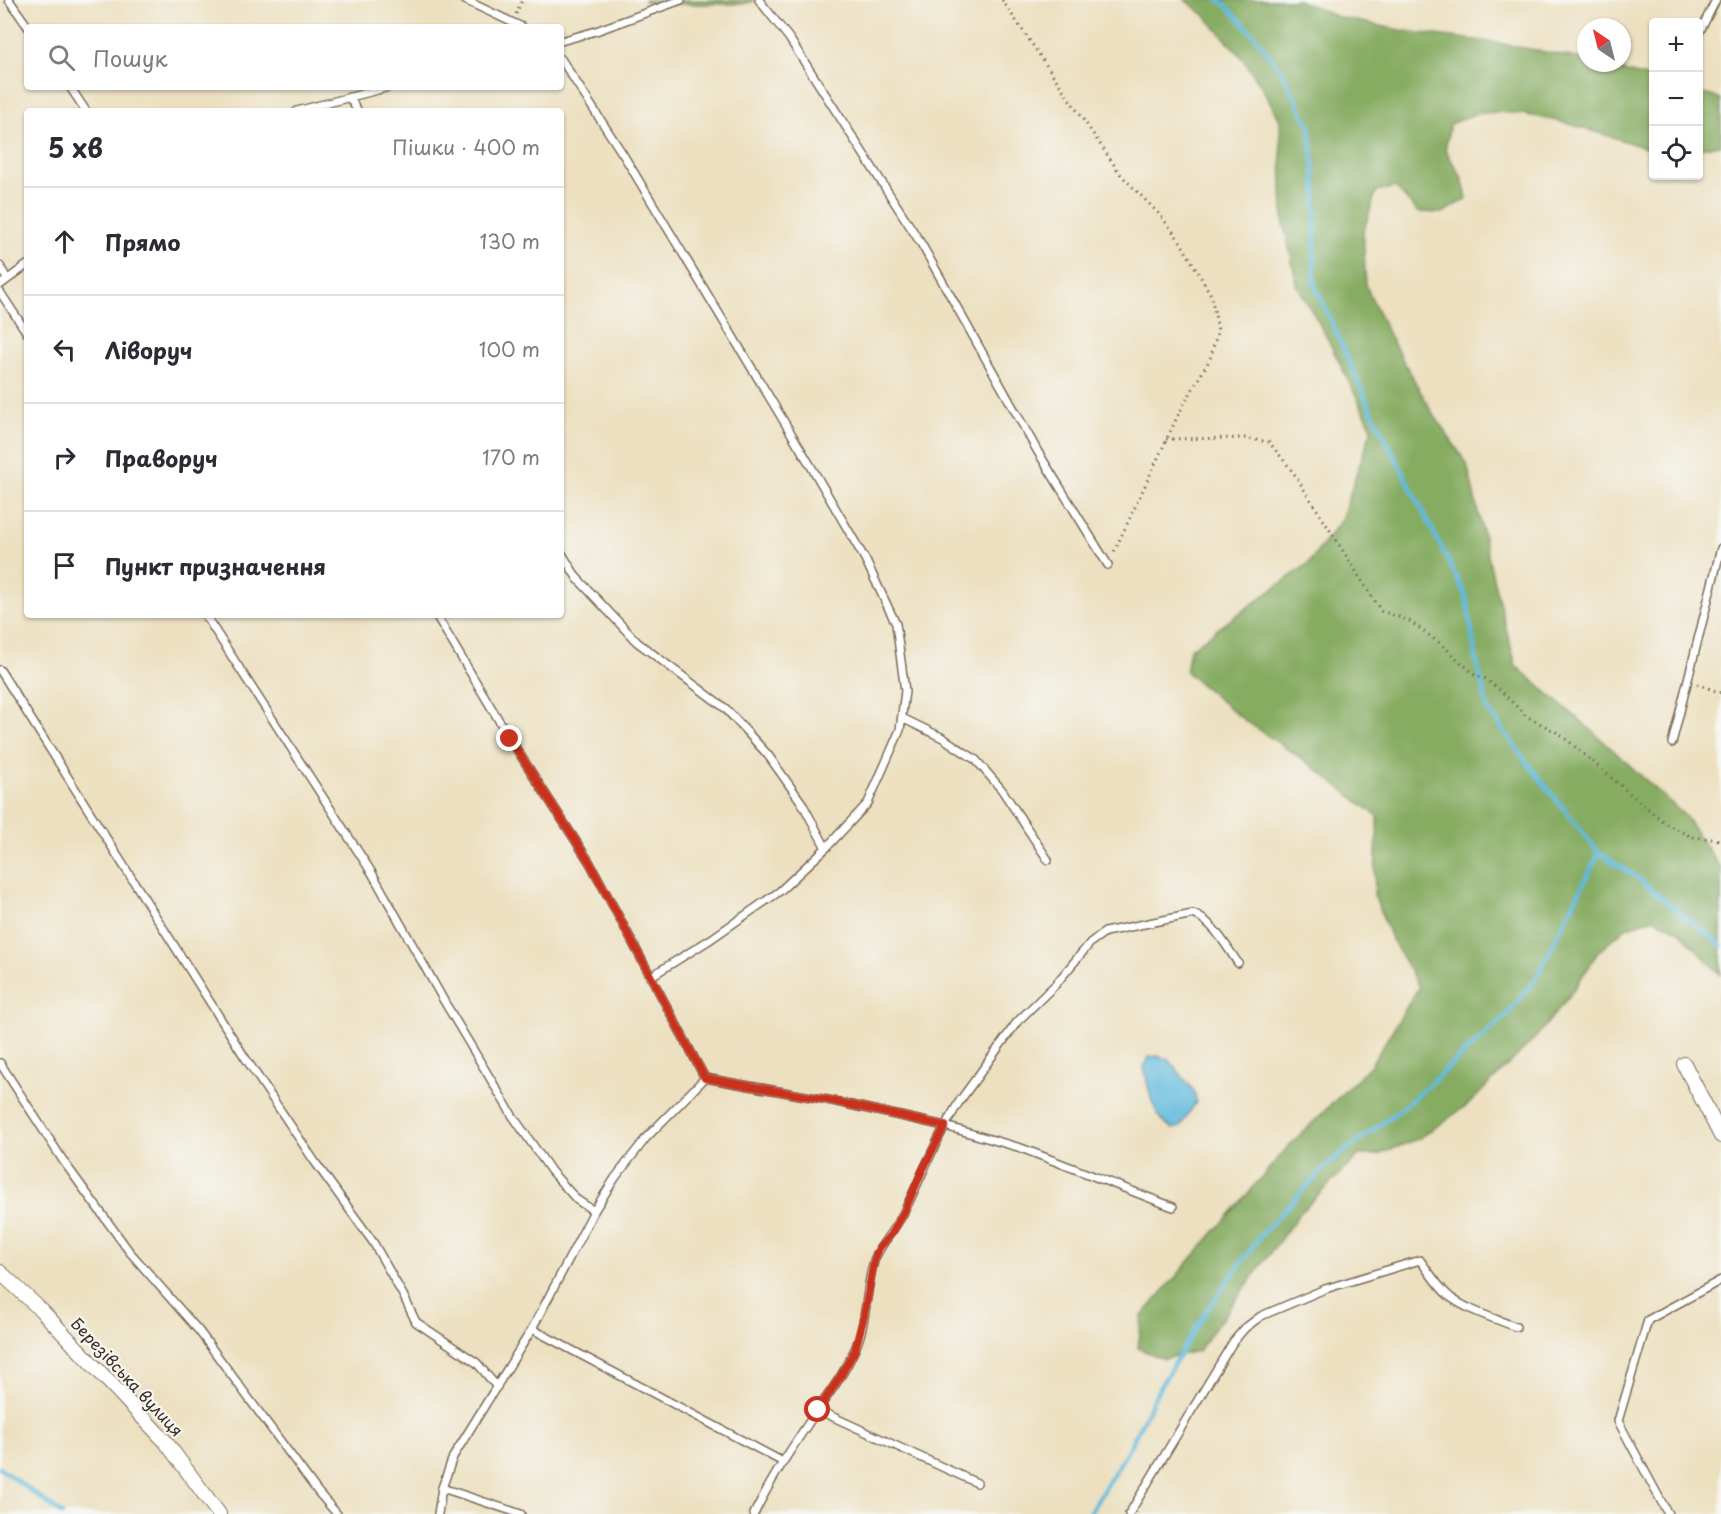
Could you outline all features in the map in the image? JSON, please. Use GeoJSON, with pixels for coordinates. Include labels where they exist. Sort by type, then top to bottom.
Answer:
{"type":"FeatureCollection","features":[{"type":"Feature","properties":{"kind":"street"},"geometry":{"type":"LineString","coordinates":[[1684,1064],[1721,1136]]}},
{"type":"Feature","properties":{"kind":"street","name":"Березівська вулиця"},"geometry":{"type":"LineString","coordinates":[[0,1272],[41,1310],[165,1441],[219,1514]]}},
{"type":"Feature","properties":{"kind":"lane"},"geometry":{"type":"LineString","coordinates":[[9,0],[26,24]]}},
{"type":"Feature","properties":{"kind":"lane"},"geometry":{"type":"LineString","coordinates":[[465,0],[516,24]]}},
{"type":"Feature","properties":{"kind":"lane"},"geometry":{"type":"LineString","coordinates":[[564,40],[681,0]]}},
{"type":"Feature","properties":{"kind":"lane"},"geometry":{"type":"LineString","coordinates":[[759,0],[789,38],[922,245],[1038,452],[1108,565]]}},
{"type":"Feature","properties":{"kind":"lane"},"geometry":{"type":"LineString","coordinates":[[1703,25],[1716,0]]}},
{"type":"Feature","properties":{"kind":"lane"},"geometry":{"type":"LineString","coordinates":[[564,63],[624,156],[865,559],[897,624],[905,690],[900,730],[868,803],[826,849],[780,891],[711,939],[650,977]]}},
{"type":"Feature","properties":{"kind":"lane"},"geometry":{"type":"LineString","coordinates":[[72,90],[84,108]]}},
{"type":"Feature","properties":{"kind":"lane"},"geometry":{"type":"LineString","coordinates":[[308,108],[377,90]]}},
{"type":"Feature","properties":{"kind":"lane"},"geometry":{"type":"LineString","coordinates":[[349,97],[356,108]]}},
{"type":"Feature","properties":{"kind":"lane"},"geometry":{"type":"LineString","coordinates":[[0,266],[7,279]]}},
{"type":"Feature","properties":{"kind":"lane"},"geometry":{"type":"LineString","coordinates":[[0,285],[24,267]]}},
{"type":"Feature","properties":{"kind":"lane"},"geometry":{"type":"LineString","coordinates":[[0,292],[24,328]]}},
{"type":"Feature","properties":{"kind":"lane"},"geometry":{"type":"LineString","coordinates":[[1672,743],[1721,548]]}},
{"type":"Feature","properties":{"kind":"lane"},"geometry":{"type":"LineString","coordinates":[[564,557],[577,578],[637,642],[724,708],[760,747],[802,803],[826,849]]}},
{"type":"Feature","properties":{"kind":"lane"},"geometry":{"type":"LineString","coordinates":[[207,618],[372,873],[512,1116],[551,1171],[577,1200],[594,1211]]}},
{"type":"Feature","properties":{"kind":"lane"},"geometry":{"type":"LineString","coordinates":[[438,618],[510,739],[590,863],[705,1078]]}},
{"type":"Feature","properties":{"kind":"lane"},"geometry":{"type":"LineString","coordinates":[[0,670],[244,1056],[315,1162],[373,1242],[416,1322],[477,1364],[497,1388]]}},
{"type":"Feature","properties":{"kind":"lane"},"geometry":{"type":"LineString","coordinates":[[902,718],[943,738],[976,760],[1002,790],[1048,860]]}},
{"type":"Feature","properties":{"kind":"lane"},"geometry":{"type":"LineString","coordinates":[[754,1514],[783,1462],[840,1377],[855,1350],[874,1261],[879,1248],[892,1233],[904,1212],[922,1171],[959,1101],[1017,1022],[1055,985],[1091,942],[1105,932],[1193,914],[1201,917],[1213,929],[1238,963]]}},
{"type":"Feature","properties":{"kind":"lane"},"geometry":{"type":"LineString","coordinates":[[0,1063],[64,1162],[129,1251],[199,1331],[318,1492],[337,1514]]}},
{"type":"Feature","properties":{"kind":"lane"},"geometry":{"type":"LineString","coordinates":[[438,1514],[442,1488],[453,1457],[532,1329],[594,1211],[646,1137],[705,1078]]}},
{"type":"Feature","properties":{"kind":"lane"},"geometry":{"type":"LineString","coordinates":[[705,1078],[828,1100],[945,1126],[1021,1148],[1173,1207]]}},
{"type":"Feature","properties":{"kind":"lane"},"geometry":{"type":"LineString","coordinates":[[1129,1514],[1233,1342],[1245,1328],[1261,1316],[1325,1289],[1420,1260],[1450,1297],[1474,1310],[1516,1327]]}},
{"type":"Feature","properties":{"kind":"lane"},"geometry":{"type":"LineString","coordinates":[[1668,1514],[1618,1421],[1648,1320],[1721,1280]]}},
{"type":"Feature","properties":{"kind":"lane"},"geometry":{"type":"LineString","coordinates":[[532,1329],[783,1462]]}},
{"type":"Feature","properties":{"kind":"lane"},"geometry":{"type":"LineString","coordinates":[[818,1410],[977,1483]]}},
{"type":"Feature","properties":{"kind":"lane"},"geometry":{"type":"LineString","coordinates":[[442,1488],[521,1514]]}},
{"type":"Feature","properties":{"kind":"path"},"geometry":{"type":"LineString","coordinates":[[1002,0],[1121,174],[1160,215],[1180,241],[1211,295],[1218,330],[1210,360],[1166,439],[1108,565]]}},
{"type":"Feature","properties":{"kind":"path"},"geometry":{"type":"LineString","coordinates":[[1166,439],[1244,438],[1269,442],[1293,472],[1381,611],[1408,620],[1441,644],[1477,677],[1483,677],[1526,716],[1560,734],[1666,824],[1692,837],[1721,840]]}},
{"type":"Feature","properties":{"kind":"path"},"geometry":{"type":"LineString","coordinates":[[1687,680],[1721,693]]}},
{"type":"Feature","properties":{"kind":"green space"},"geometry":{"type":"Polygon","coordinates":[[[643,0],[757,0],[743,4],[651,4],[643,0]]]}},
{"type":"Feature","properties":{"kind":"green space"},"geometry":{"type":"Polygon","coordinates":[[[1185,0],[1298,0],[1338,17],[1405,31],[1498,43],[1577,58],[1577,72],[1628,72],[1649,78],[1649,149],[1565,123],[1519,114],[1497,112],[1476,114],[1450,124],[1445,150],[1462,178],[1467,198],[1443,213],[1418,212],[1395,187],[1376,192],[1363,233],[1366,286],[1391,339],[1432,412],[1467,464],[1516,666],[1590,729],[1685,816],[1721,869],[1721,975],[1678,930],[1654,918],[1626,928],[1598,952],[1570,995],[1536,1037],[1469,1104],[1420,1138],[1378,1155],[1359,1155],[1299,1214],[1198,1351],[1163,1359],[1138,1348],[1142,1316],[1287,1148],[1371,1065],[1419,987],[1390,936],[1374,895],[1378,817],[1308,763],[1240,717],[1186,672],[1190,649],[1309,563],[1341,520],[1372,428],[1326,336],[1297,285],[1283,219],[1280,120],[1258,81],[1239,54],[1204,15],[1185,0]]]}},
{"type":"Feature","properties":{"kind":"green space"},"geometry":{"type":"Polygon","coordinates":[[[1703,94],[1721,99],[1721,145],[1703,147],[1703,94]]]}},
{"type":"Feature","properties":{"kind":"water"},"geometry":{"type":"Polygon","coordinates":[[[1158,1056],[1169,1060],[1195,1092],[1196,1102],[1180,1127],[1173,1129],[1155,1110],[1144,1067],[1149,1057],[1158,1056]]]}},
{"type":"Feature","properties":{"kind":"waterway"},"geometry":{"type":"LineString","coordinates":[[1218,0],[1226,5],[1253,34],[1282,72],[1310,127],[1316,191],[1314,283],[1370,408],[1466,596],[1476,658],[1488,710],[1599,853],[1636,877],[1721,945]]}},
{"type":"Feature","properties":{"kind":"waterway"},"geometry":{"type":"LineString","coordinates":[[1089,1514],[1128,1450],[1158,1390],[1207,1310],[1264,1231],[1329,1163],[1404,1107],[1506,1016],[1536,978],[1599,853]]}},
{"type":"Feature","properties":{"kind":"waterway"},"geometry":{"type":"LineString","coordinates":[[0,1468],[62,1514]]}},
{"type":"Feature","properties":{"kind":"route"},"geometry":{"type":"LineString","coordinates":[[510,739],[590,863],[705,1078],[828,1100],[945,1126],[904,1212],[892,1233],[879,1248],[874,1261],[855,1350],[818,1410]]}}]}
